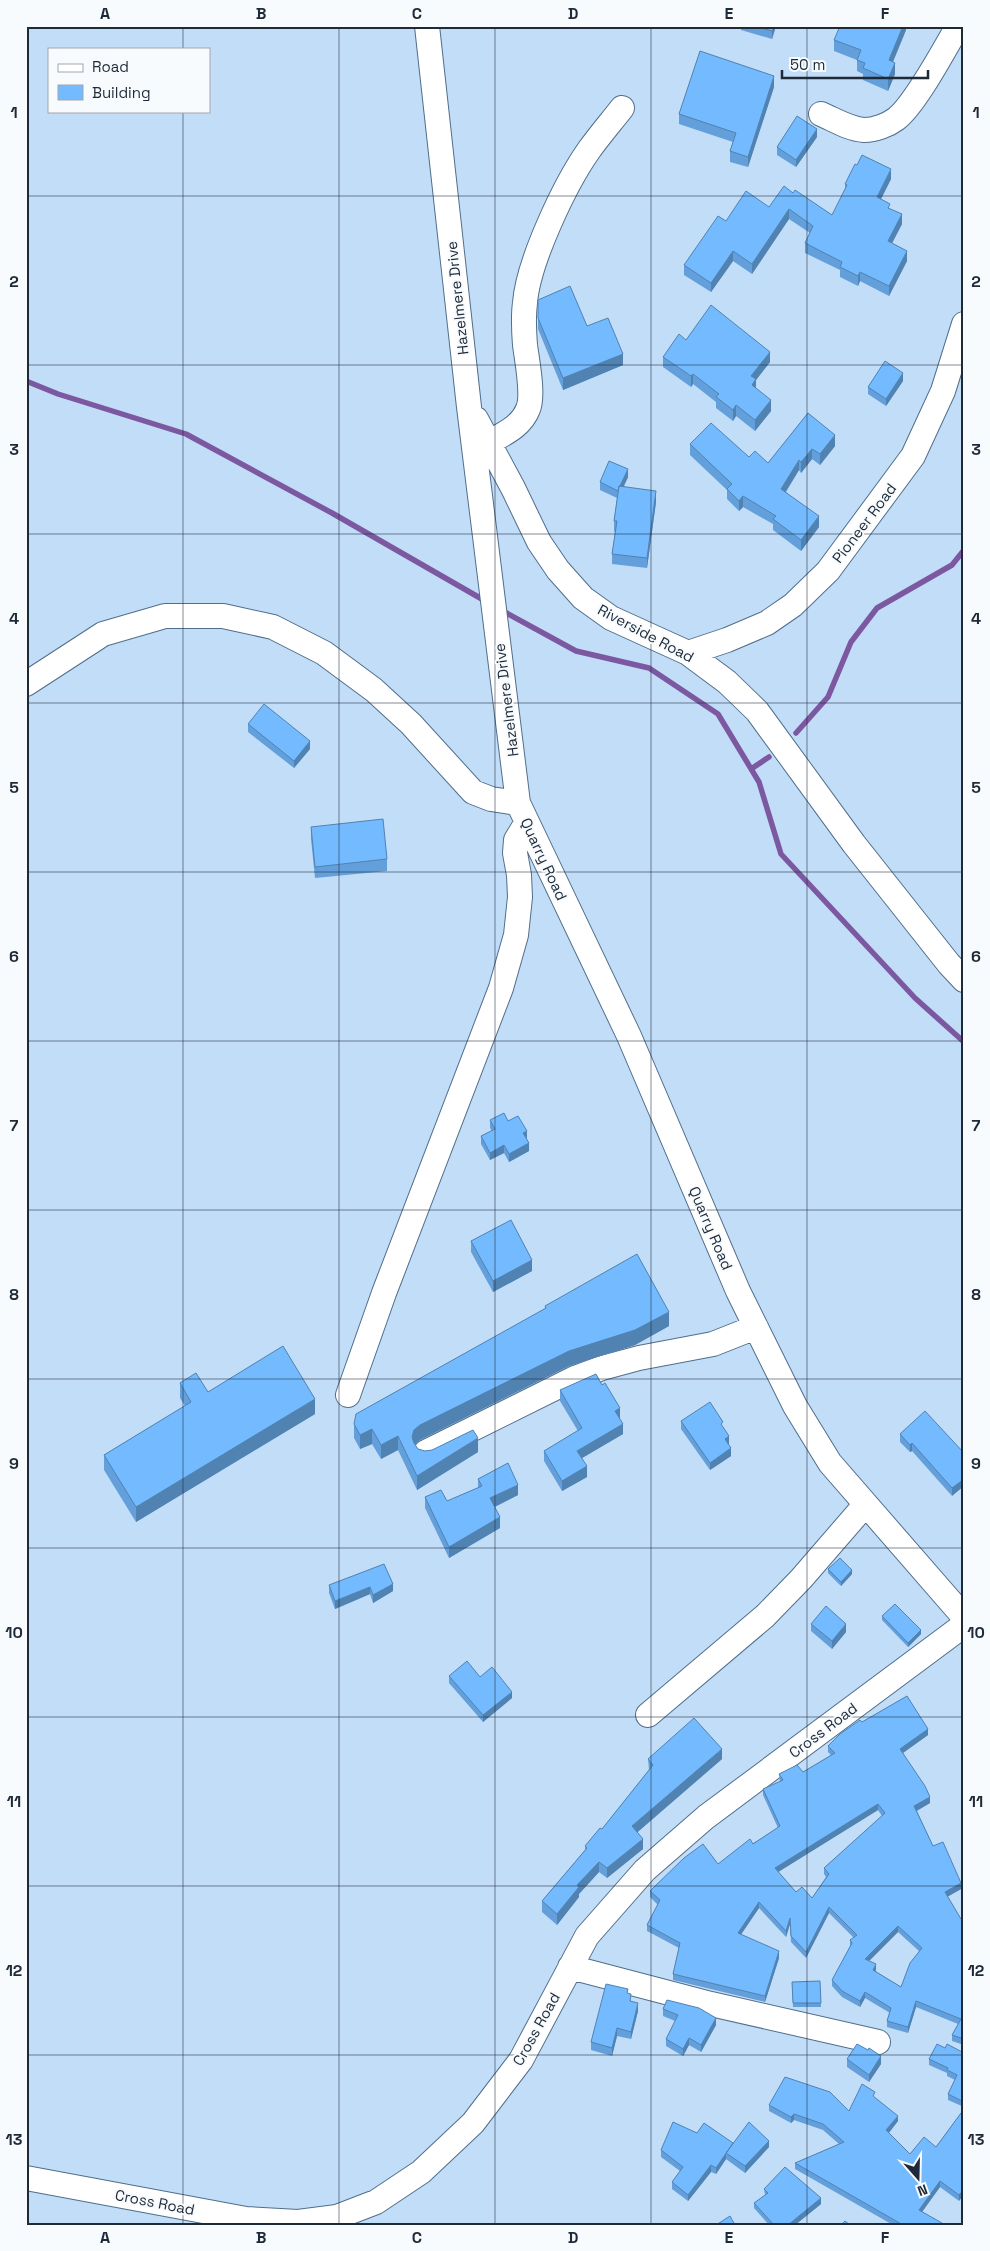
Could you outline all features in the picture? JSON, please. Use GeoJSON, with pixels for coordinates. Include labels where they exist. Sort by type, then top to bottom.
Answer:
{"type":"FeatureCollection","features":[{"type":"Feature","properties":{"kind":"street","name":"Hazelmere Drive"},"geometry":{"type":"LineString","coordinates":[[428,26],[469,406],[522,813]]}},
{"type":"Feature","properties":{"kind":"street"},"geometry":{"type":"LineString","coordinates":[[821,114],[851,128],[866,130],[884,126],[897,118],[909,105],[959,33]]}},
{"type":"Feature","properties":{"kind":"street"},"geometry":{"type":"LineString","coordinates":[[488,443],[516,426],[528,409],[530,381],[525,343],[524,304],[529,275],[547,230],[588,151],[622,108]]}},
{"type":"Feature","properties":{"kind":"street","name":"Pioneer Road"},"geometry":{"type":"LineString","coordinates":[[688,653],[727,640],[766,623],[793,605],[828,571],[913,456],[942,391],[964,324]]}},
{"type":"Feature","properties":{"kind":"street","name":"Riverside Road"},"geometry":{"type":"LineString","coordinates":[[469,406],[538,542],[558,570],[583,598],[611,618],[688,653],[728,682],[757,711],[854,844],[949,964],[964,980]]}},
{"type":"Feature","properties":{"kind":"street"},"geometry":{"type":"LineString","coordinates":[[26,684],[104,634],[165,616],[223,616],[273,627],[324,653],[374,690],[411,724],[473,792],[491,798],[522,813],[515,853],[519,875],[519,906],[516,935],[501,988],[384,1293],[348,1395]]}},
{"type":"Feature","properties":{"kind":"street","name":"Quarry Road"},"geometry":{"type":"LineString","coordinates":[[522,813],[629,1036],[734,1282],[795,1406],[825,1455],[865,1505],[964,1617]]}},
{"type":"Feature","properties":{"kind":"street"},"geometry":{"type":"LineString","coordinates":[[426,1452],[575,1378],[593,1371],[639,1358],[713,1344],[756,1327]]}},
{"type":"Feature","properties":{"kind":"street"},"geometry":{"type":"LineString","coordinates":[[648,1715],[765,1616],[801,1579],[865,1505]]}},
{"type":"Feature","properties":{"kind":"street","name":"Cross Road"},"geometry":{"type":"LineString","coordinates":[[26,2178],[246,2222],[298,2222],[337,2217],[376,2202],[421,2172],[473,2123],[521,2060],[587,1936],[646,1870],[706,1817],[964,1625]]}},
{"type":"Feature","properties":{"kind":"street"},"geometry":{"type":"LineString","coordinates":[[570,1967],[711,2004],[878,2042]]}},
{"type":"Feature","properties":{"kind":"building"},"geometry":{"type":"Polygon","coordinates":[[[755,26],[774,26],[772,31],[755,26]]]}},
{"type":"Feature","properties":{"kind":"building"},"geometry":{"type":"Polygon","coordinates":[[[840,26],[903,26],[889,60],[895,63],[888,79],[863,68],[865,63],[857,60],[861,50],[834,40],[840,26]]]}},
{"type":"Feature","properties":{"kind":"building"},"geometry":{"type":"Polygon","coordinates":[[[700,51],[774,76],[748,157],[730,151],[736,133],[679,114],[700,51]]]}},
{"type":"Feature","properties":{"kind":"building"},"geometry":{"type":"Polygon","coordinates":[[[797,116],[817,129],[796,160],[777,147],[797,116]]]}},
{"type":"Feature","properties":{"kind":"building"},"geometry":{"type":"Polygon","coordinates":[[[862,155],[891,169],[877,197],[890,204],[888,208],[902,214],[888,241],[907,251],[889,286],[860,272],[858,276],[840,267],[842,262],[805,243],[813,226],[789,209],[752,264],[733,251],[711,283],[684,265],[718,216],[726,221],[746,191],[769,207],[784,186],[793,193],[795,190],[832,215],[855,164],[857,165],[862,155]]]}},
{"type":"Feature","properties":{"kind":"building"},"geometry":{"type":"Polygon","coordinates":[[[570,286],[587,326],[608,318],[623,354],[563,378],[538,318],[538,300],[570,286]]]}},
{"type":"Feature","properties":{"kind":"building"},"geometry":{"type":"Polygon","coordinates":[[[711,305],[770,352],[751,376],[756,379],[752,385],[771,400],[755,420],[736,405],[733,410],[716,397],[719,394],[693,374],[691,376],[663,357],[679,334],[686,340],[711,305]]]}},
{"type":"Feature","properties":{"kind":"building"},"geometry":{"type":"Polygon","coordinates":[[[885,361],[903,373],[886,399],[868,387],[885,361]]]}},
{"type":"Feature","properties":{"kind":"building"},"geometry":{"type":"Polygon","coordinates":[[[808,413],[835,435],[820,454],[812,449],[801,462],[799,460],[781,489],[819,516],[801,540],[773,519],[776,516],[743,496],[739,501],[727,489],[732,484],[690,444],[711,423],[749,457],[755,451],[768,463],[808,413]]]}},
{"type":"Feature","properties":{"kind":"building"},"geometry":{"type":"Polygon","coordinates":[[[609,461],[628,469],[618,491],[600,482],[609,461]]]}},
{"type":"Feature","properties":{"kind":"building"},"geometry":{"type":"Polygon","coordinates":[[[619,486],[656,491],[647,558],[612,554],[617,521],[614,521],[619,486]]]}},
{"type":"Feature","properties":{"kind":"building"},"geometry":{"type":"Polygon","coordinates":[[[264,704],[310,741],[294,761],[248,724],[264,704]]]}},
{"type":"Feature","properties":{"kind":"building"},"geometry":{"type":"Polygon","coordinates":[[[383,819],[387,859],[315,867],[311,827],[383,819]]]}},
{"type":"Feature","properties":{"kind":"building"},"geometry":{"type":"Polygon","coordinates":[[[504,1113],[508,1121],[518,1116],[527,1131],[523,1133],[529,1143],[509,1154],[504,1145],[490,1153],[481,1136],[495,1129],[490,1120],[504,1113]]]}},
{"type":"Feature","properties":{"kind":"building"},"geometry":{"type":"Polygon","coordinates":[[[511,1220],[532,1260],[493,1281],[471,1241],[511,1220]]]}},
{"type":"Feature","properties":{"kind":"building"},"geometry":{"type":"Polygon","coordinates":[[[637,1254],[669,1312],[635,1330],[569,1351],[420,1425],[414,1430],[412,1437],[418,1449],[425,1451],[432,1450],[473,1430],[478,1438],[417,1476],[398,1436],[381,1445],[372,1429],[360,1435],[354,1424],[356,1414],[546,1308],[545,1306],[637,1254]]]}},
{"type":"Feature","properties":{"kind":"building"},"geometry":{"type":"Polygon","coordinates":[[[283,1346],[315,1399],[136,1507],[104,1455],[191,1402],[180,1383],[196,1373],[208,1392],[283,1346]]]}},
{"type":"Feature","properties":{"kind":"building"},"geometry":{"type":"Polygon","coordinates":[[[596,1374],[602,1385],[605,1383],[620,1408],[615,1411],[623,1424],[577,1451],[587,1466],[562,1481],[544,1451],[582,1428],[560,1390],[596,1374]]]}},
{"type":"Feature","properties":{"kind":"building"},"geometry":{"type":"Polygon","coordinates":[[[710,1402],[723,1422],[721,1424],[729,1436],[725,1439],[731,1448],[710,1463],[681,1421],[710,1402]]]}},
{"type":"Feature","properties":{"kind":"building"},"geometry":{"type":"Polygon","coordinates":[[[925,1411],[964,1453],[964,1479],[952,1488],[912,1443],[910,1445],[900,1434],[925,1411]]]}},
{"type":"Feature","properties":{"kind":"building"},"geometry":{"type":"Polygon","coordinates":[[[508,1463],[518,1485],[490,1498],[500,1517],[449,1547],[425,1497],[441,1490],[447,1501],[482,1486],[478,1479],[508,1463]]]}},
{"type":"Feature","properties":{"kind":"building"},"geometry":{"type":"Polygon","coordinates":[[[840,1558],[852,1570],[841,1582],[828,1569],[840,1558]]]}},
{"type":"Feature","properties":{"kind":"building"},"geometry":{"type":"Polygon","coordinates":[[[384,1564],[393,1584],[373,1595],[370,1587],[335,1601],[329,1585],[384,1564]]]}},
{"type":"Feature","properties":{"kind":"building"},"geometry":{"type":"Polygon","coordinates":[[[895,1604],[921,1630],[908,1643],[882,1616],[895,1604]]]}},
{"type":"Feature","properties":{"kind":"building"},"geometry":{"type":"Polygon","coordinates":[[[826,1606],[846,1624],[832,1641],[811,1624],[826,1606]]]}},
{"type":"Feature","properties":{"kind":"building"},"geometry":{"type":"Polygon","coordinates":[[[467,1661],[480,1677],[492,1667],[512,1692],[483,1715],[449,1676],[467,1661]]]}},
{"type":"Feature","properties":{"kind":"building"},"geometry":{"type":"Polygon","coordinates":[[[907,1696],[928,1729],[900,1749],[925,1786],[930,1797],[914,1806],[933,1846],[943,1842],[961,1883],[945,1892],[961,1919],[964,1917],[964,2039],[952,2035],[961,2019],[916,2001],[908,2027],[887,2021],[891,2008],[865,1992],[860,2001],[842,1991],[832,1980],[852,1943],[850,1940],[857,1935],[829,1907],[806,1952],[791,1936],[790,1918],[786,1931],[759,1902],[738,1933],[779,1951],[765,1996],[673,1974],[680,1943],[647,1925],[660,1900],[650,1891],[684,1858],[703,1844],[718,1864],[750,1839],[753,1844],[780,1826],[763,1789],[783,1780],[779,1774],[797,1765],[803,1772],[835,1753],[828,1746],[840,1734],[860,1720],[862,1722],[907,1696]],[[878,1804],[775,1868],[796,1892],[802,1887],[812,1898],[829,1874],[824,1868],[885,1813],[878,1804]],[[898,1926],[865,1959],[876,1964],[873,1970],[901,1987],[910,1963],[922,1948],[898,1926]]]}},
{"type":"Feature","properties":{"kind":"building"},"geometry":{"type":"Polygon","coordinates":[[[694,1718],[722,1749],[632,1826],[643,1839],[607,1868],[599,1862],[577,1885],[579,1887],[557,1914],[542,1901],[653,1765],[648,1759],[694,1718]]]}},
{"type":"Feature","properties":{"kind":"building"},"geometry":{"type":"Polygon","coordinates":[[[820,1981],[821,2003],[793,2003],[792,1982],[820,1981]]]}},
{"type":"Feature","properties":{"kind":"building"},"geometry":{"type":"Polygon","coordinates":[[[606,1984],[628,1989],[627,1993],[631,1994],[630,2001],[638,2003],[631,2032],[617,2028],[612,2048],[591,2042],[606,1984]]]}},
{"type":"Feature","properties":{"kind":"building"},"geometry":{"type":"Polygon","coordinates":[[[667,2000],[699,2008],[716,2018],[701,2045],[689,2038],[683,2049],[666,2039],[678,2015],[663,2009],[667,2000]]]}},
{"type":"Feature","properties":{"kind":"building"},"geometry":{"type":"Polygon","coordinates":[[[857,2044],[868,2050],[869,2048],[881,2056],[869,2075],[847,2059],[857,2044]]]}},
{"type":"Feature","properties":{"kind":"building"},"geometry":{"type":"Polygon","coordinates":[[[937,2044],[945,2048],[947,2044],[964,2053],[964,2102],[948,2094],[957,2075],[947,2070],[948,2068],[929,2059],[937,2044]]]}},
{"type":"Feature","properties":{"kind":"building"},"geometry":{"type":"Polygon","coordinates":[[[785,2077],[830,2092],[849,2111],[862,2084],[875,2092],[873,2096],[898,2116],[886,2130],[910,2154],[924,2137],[936,2147],[964,2109],[964,2189],[959,2195],[940,2181],[919,2210],[942,2223],[941,2225],[903,2225],[795,2163],[844,2142],[823,2124],[794,2114],[791,2117],[769,2105],[785,2077]]]}},
{"type":"Feature","properties":{"kind":"building"},"geometry":{"type":"Polygon","coordinates":[[[673,2122],[697,2133],[704,2123],[733,2143],[716,2168],[711,2165],[688,2195],[672,2182],[683,2167],[661,2150],[673,2122]]]}},
{"type":"Feature","properties":{"kind":"building"},"geometry":{"type":"Polygon","coordinates":[[[749,2122],[769,2141],[745,2166],[726,2153],[749,2122]]]}},
{"type":"Feature","properties":{"kind":"building"},"geometry":{"type":"Polygon","coordinates":[[[785,2167],[821,2198],[788,2225],[774,2225],[754,2203],[768,2193],[764,2189],[785,2167]]]}},
{"type":"Feature","properties":{"kind":"building"},"geometry":{"type":"Polygon","coordinates":[[[730,2216],[735,2225],[716,2225],[730,2216]]]}},
{"type":"Feature","properties":{"kind":"building"},"geometry":{"type":"Polygon","coordinates":[[[845,2221],[850,2225],[841,2225],[845,2221]]]}},
{"type":"Feature","properties":{"kind":"waterway"},"geometry":{"type":"LineString","coordinates":[[26,381],[58,394],[186,434],[332,513],[487,602]]}},
{"type":"Feature","properties":{"kind":"waterway"},"geometry":{"type":"LineString","coordinates":[[796,733],[828,697],[851,642],[877,608],[952,565],[964,550]]}},
{"type":"Feature","properties":{"kind":"waterway"},"geometry":{"type":"LineString","coordinates":[[501,610],[576,651],[649,668],[718,714],[759,782],[781,854],[915,998],[964,1042]]}},
{"type":"Feature","properties":{"kind":"waterway"},"geometry":{"type":"LineString","coordinates":[[751,769],[769,757]]}}]}
